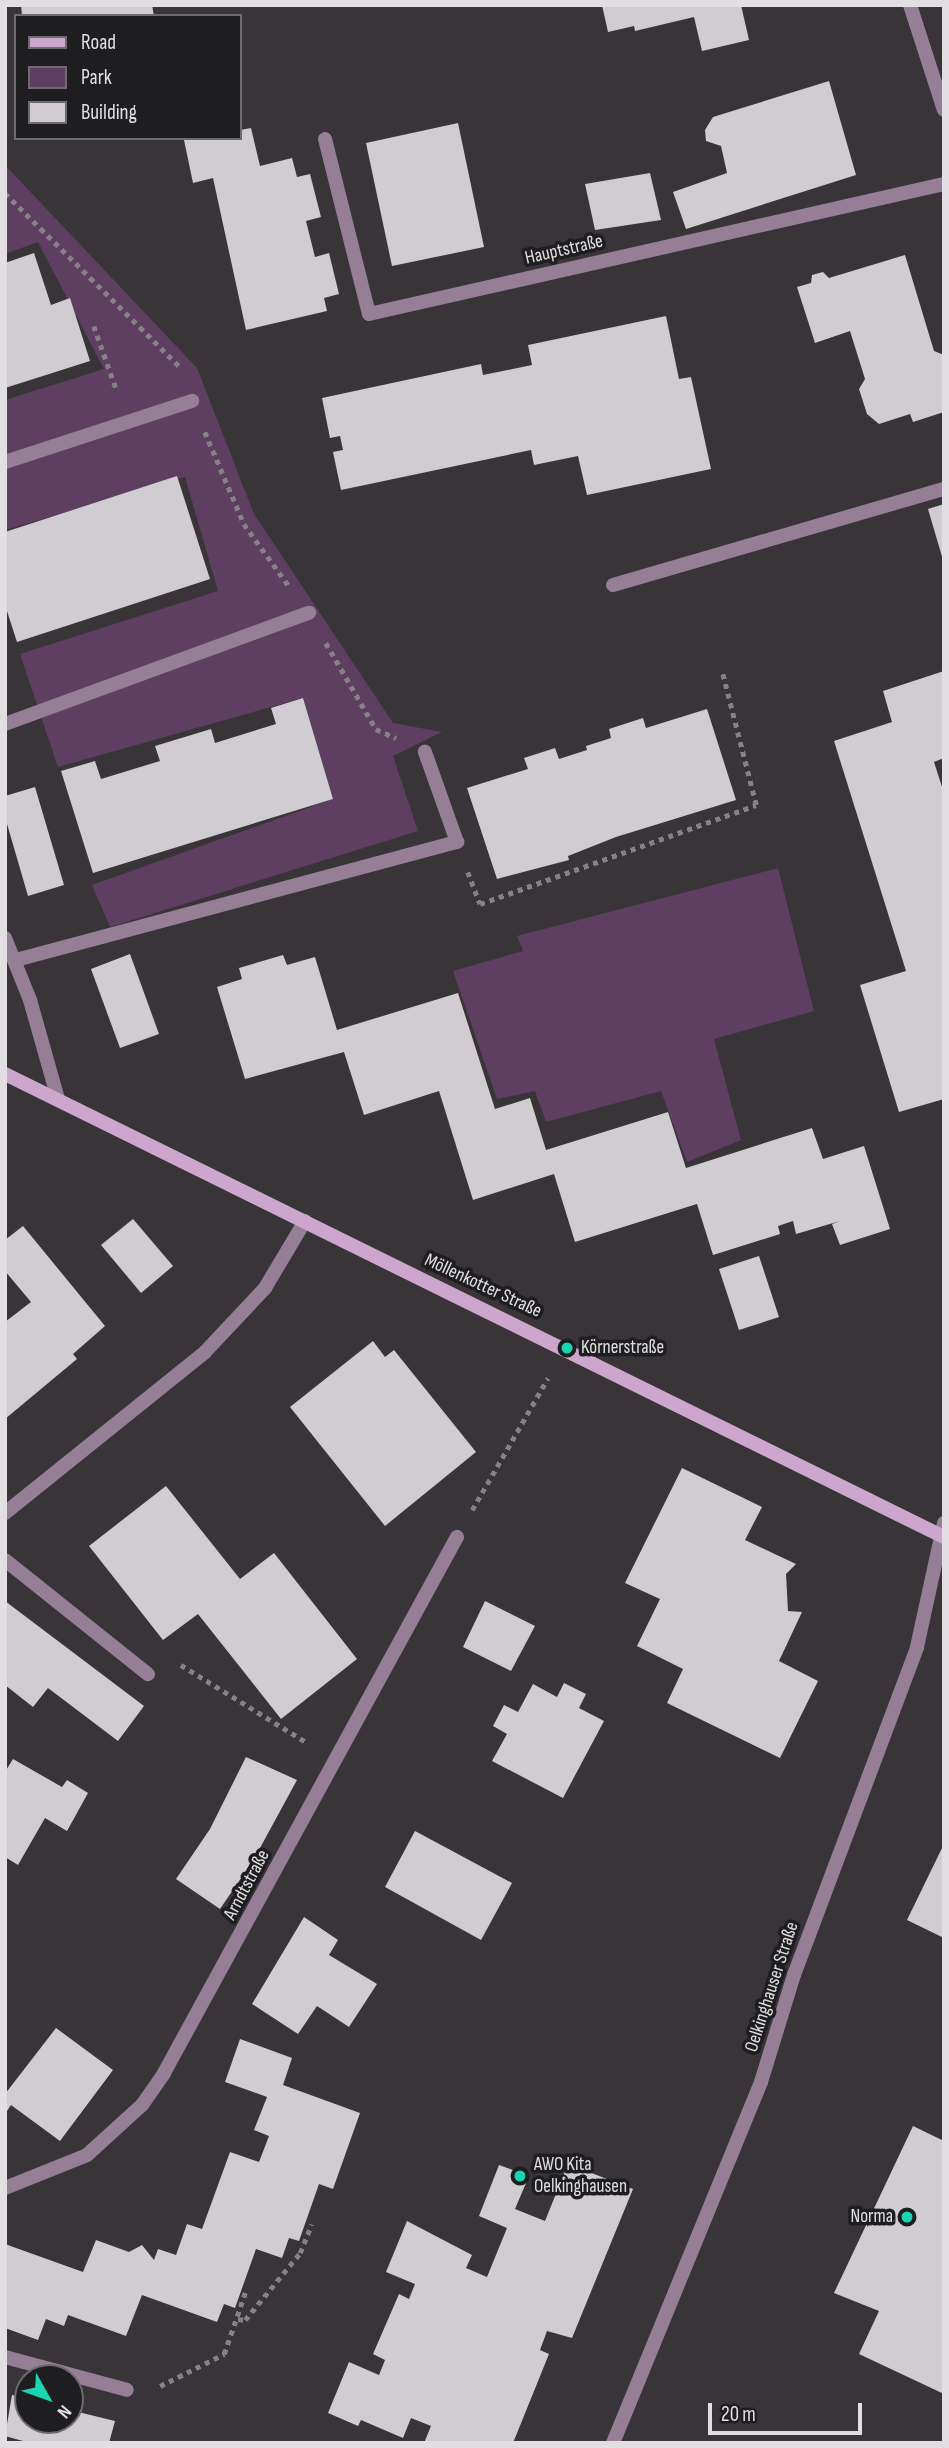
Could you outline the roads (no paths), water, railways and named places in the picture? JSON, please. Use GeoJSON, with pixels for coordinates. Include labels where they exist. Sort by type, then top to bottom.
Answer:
{"type":"FeatureCollection","features":[{"type":"Feature","properties":{"kind":"main road","name":"Möllenkotter Straße"},"geometry":{"type":"LineString","coordinates":[[5,1074],[942,1531]]}},
{"type":"Feature","properties":{"kind":"street"},"geometry":{"type":"LineString","coordinates":[[910,5],[944,110]]}},
{"type":"Feature","properties":{"kind":"street","name":"Hauptstraße"},"geometry":{"type":"LineString","coordinates":[[325,139],[369,314],[944,184]]}},
{"type":"Feature","properties":{"kind":"street"},"geometry":{"type":"LineString","coordinates":[[5,462],[192,401]]}},
{"type":"Feature","properties":{"kind":"street"},"geometry":{"type":"LineString","coordinates":[[612,585],[944,489]]}},
{"type":"Feature","properties":{"kind":"street"},"geometry":{"type":"LineString","coordinates":[[5,724],[309,613]]}},
{"type":"Feature","properties":{"kind":"street"},"geometry":{"type":"LineString","coordinates":[[16,960],[457,842],[425,751]]}},
{"type":"Feature","properties":{"kind":"street"},"geometry":{"type":"LineString","coordinates":[[5,938],[16,960],[58,1099]]}},
{"type":"Feature","properties":{"kind":"street"},"geometry":{"type":"LineString","coordinates":[[5,1513],[205,1352],[265,1288],[304,1221]]}},
{"type":"Feature","properties":{"kind":"street","name":"Oelkinghauser Straße"},"geometry":{"type":"LineString","coordinates":[[613,2443],[761,2082],[794,1975],[917,1647],[942,1531]]}},
{"type":"Feature","properties":{"kind":"street","name":"Arndtstraße"},"geometry":{"type":"LineString","coordinates":[[5,2188],[87,2155],[142,2105],[189,2033],[457,1537]]}},
{"type":"Feature","properties":{"kind":"street"},"geometry":{"type":"LineString","coordinates":[[5,1560],[148,1674]]}},
{"type":"Feature","properties":{"kind":"street"},"geometry":{"type":"LineString","coordinates":[[5,2357],[127,2390]]}},
{"type":"Feature","properties":{"kind":"place","name":"Körnerstraße"},"geometry":{"type":"Point","coordinates":[567,1348]}},
{"type":"Feature","properties":{"kind":"place","name":"AWO Kita Oelkinghausen"},"geometry":{"type":"Point","coordinates":[520,2176]}},
{"type":"Feature","properties":{"kind":"place","name":"Norma"},"geometry":{"type":"Point","coordinates":[907,2217]}}]}
